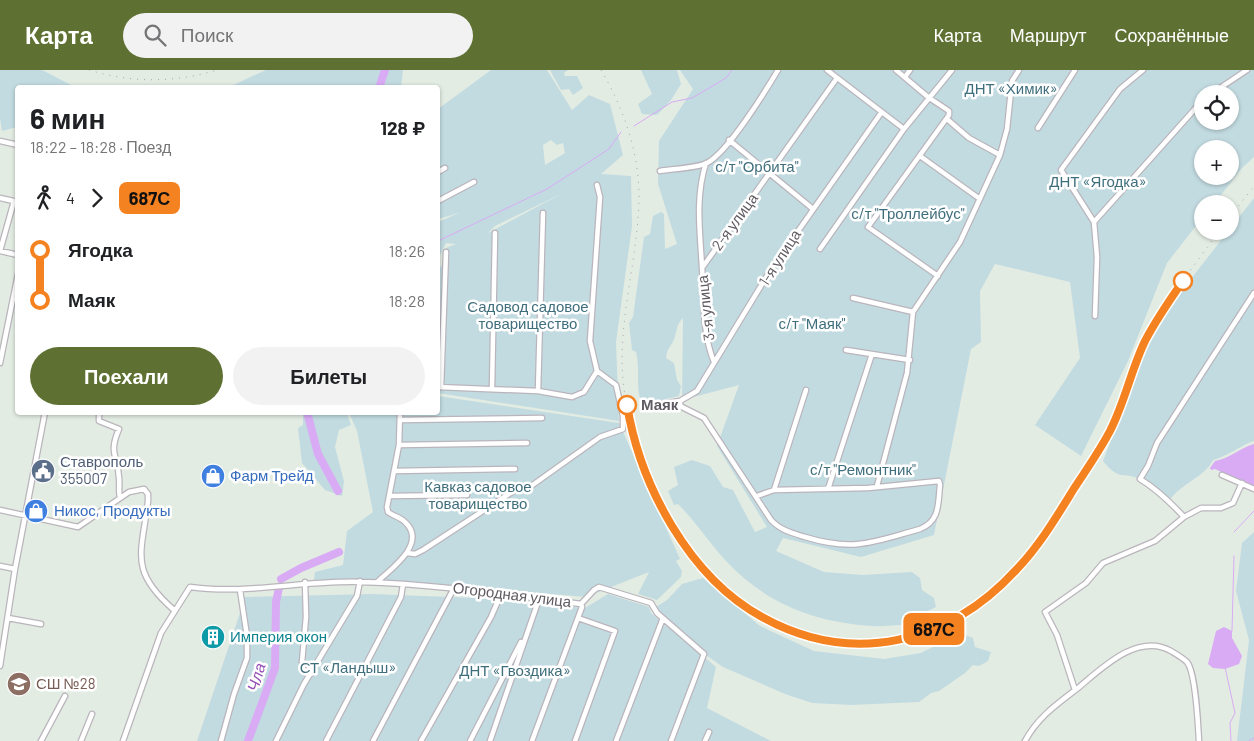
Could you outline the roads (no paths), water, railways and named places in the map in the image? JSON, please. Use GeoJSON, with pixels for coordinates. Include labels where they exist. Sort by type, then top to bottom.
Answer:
{"type":"FeatureCollection","features":[{"type":"Feature","properties":{"kind":"street"},"geometry":{"type":"LineString","coordinates":[[660,171],[706,163],[730,140],[778,70]]}},
{"type":"Feature","properties":{"kind":"street"},"geometry":{"type":"LineString","coordinates":[[827,70],[904,129]]}},
{"type":"Feature","properties":{"kind":"street"},"geometry":{"type":"LineString","coordinates":[[896,70],[928,97],[949,111],[947,119],[868,227],[938,276]]}},
{"type":"Feature","properties":{"kind":"street"},"geometry":{"type":"LineString","coordinates":[[905,77],[910,70]]}},
{"type":"Feature","properties":{"kind":"street"},"geometry":{"type":"LineString","coordinates":[[820,249],[904,129],[928,97],[952,70]]}},
{"type":"Feature","properties":{"kind":"street"},"geometry":{"type":"LineString","coordinates":[[877,486],[910,360],[913,312],[960,242],[1000,155],[1008,121],[1012,81],[1019,70]]}},
{"type":"Feature","properties":{"kind":"street"},"geometry":{"type":"LineString","coordinates":[[1038,128],[1074,70]]}},
{"type":"Feature","properties":{"kind":"street"},"geometry":{"type":"LineString","coordinates":[[1095,316],[1097,257],[1094,222],[1061,170],[1120,89],[1143,70]]}},
{"type":"Feature","properties":{"kind":"street"},"geometry":{"type":"LineString","coordinates":[[1224,85],[1247,70]]}},
{"type":"Feature","properties":{"kind":"street","name":"2-я улица"},"geometry":{"type":"LineString","coordinates":[[702,268],[771,174],[837,78]]}},
{"type":"Feature","properties":{"kind":"street"},"geometry":{"type":"LineString","coordinates":[[1094,222],[1194,111]]}},
{"type":"Feature","properties":{"kind":"street","name":"1-я улица"},"geometry":{"type":"LineString","coordinates":[[655,405],[680,401],[698,391],[770,271],[881,113]]}},
{"type":"Feature","properties":{"kind":"street"},"geometry":{"type":"LineString","coordinates":[[947,119],[970,138],[1000,155]]}},
{"type":"Feature","properties":{"kind":"street"},"geometry":{"type":"LineString","coordinates":[[730,140],[813,209]]}},
{"type":"Feature","properties":{"kind":"street"},"geometry":{"type":"LineString","coordinates":[[0,141],[15,144]]}},
{"type":"Feature","properties":{"kind":"street"},"geometry":{"type":"LineString","coordinates":[[920,156],[980,199]]}},
{"type":"Feature","properties":{"kind":"street","name":"3-я улица"},"geometry":{"type":"LineString","coordinates":[[706,163],[700,186],[699,240],[706,325],[714,362]]}},
{"type":"Feature","properties":{"kind":"street"},"geometry":{"type":"LineString","coordinates":[[440,171],[444,168]]}},
{"type":"Feature","properties":{"kind":"street"},"geometry":{"type":"LineString","coordinates":[[440,200],[474,182]]}},
{"type":"Feature","properties":{"kind":"street"},"geometry":{"type":"LineString","coordinates":[[407,553],[415,554],[423,550],[509,493],[515,490],[527,489],[600,437],[622,429],[623,416],[616,385],[597,371],[590,341],[600,197],[597,185]]}},
{"type":"Feature","properties":{"kind":"street"},"geometry":{"type":"LineString","coordinates":[[0,198],[15,201]]}},
{"type":"Feature","properties":{"kind":"street"},"geometry":{"type":"LineString","coordinates":[[15,204],[0,251],[15,254]]}},
{"type":"Feature","properties":{"kind":"street"},"geometry":{"type":"LineString","coordinates":[[538,391],[544,213]]}},
{"type":"Feature","properties":{"kind":"street"},"geometry":{"type":"LineString","coordinates":[[492,388],[495,233]]}},
{"type":"Feature","properties":{"kind":"street"},"geometry":{"type":"LineString","coordinates":[[440,368],[446,252]]}},
{"type":"Feature","properties":{"kind":"street"},"geometry":{"type":"LineString","coordinates":[[0,363],[15,289]]}},
{"type":"Feature","properties":{"kind":"street"},"geometry":{"type":"LineString","coordinates":[[1184,517],[1169,501],[1161,497],[1140,479],[1148,466],[1157,443],[1254,293]]}},
{"type":"Feature","properties":{"kind":"street"},"geometry":{"type":"LineString","coordinates":[[852,298],[913,312]]}},
{"type":"Feature","properties":{"kind":"street"},"geometry":{"type":"LineString","coordinates":[[846,350],[910,360]]}},
{"type":"Feature","properties":{"kind":"street"},"geometry":{"type":"LineString","coordinates":[[828,489],[872,354]]}},
{"type":"Feature","properties":{"kind":"street"},"geometry":{"type":"LineString","coordinates":[[440,387],[538,391],[576,396],[584,392],[597,371]]}},
{"type":"Feature","properties":{"kind":"street"},"geometry":{"type":"LineString","coordinates":[[774,490],[806,390]]}},
{"type":"Feature","properties":{"kind":"street"},"geometry":{"type":"LineString","coordinates":[[680,401],[680,406],[683,410],[704,418],[777,526],[828,544],[854,546],[867,544],[930,525],[934,520],[940,481],[868,488],[774,490],[757,496]]}},
{"type":"Feature","properties":{"kind":"street"},"geometry":{"type":"LineString","coordinates":[[0,666],[15,570],[44,415]]}},
{"type":"Feature","properties":{"kind":"street"},"geometry":{"type":"LineString","coordinates":[[99,415],[100,421],[119,429],[114,441],[113,453],[118,467],[120,498]]}},
{"type":"Feature","properties":{"kind":"street"},"geometry":{"type":"LineString","coordinates":[[377,582],[407,553],[412,535],[405,522],[388,512],[398,445],[400,415]]}},
{"type":"Feature","properties":{"kind":"street"},"geometry":{"type":"LineString","coordinates":[[400,420],[542,418]]}},
{"type":"Feature","properties":{"kind":"street"},"geometry":{"type":"LineString","coordinates":[[398,445],[527,443]]}},
{"type":"Feature","properties":{"kind":"street"},"geometry":{"type":"LineString","coordinates":[[394,471],[515,468]]}},
{"type":"Feature","properties":{"kind":"street"},"geometry":{"type":"LineString","coordinates":[[1222,475],[1254,489]]}},
{"type":"Feature","properties":{"kind":"street"},"geometry":{"type":"LineString","coordinates":[[1075,690],[1057,635],[1045,612],[1080,588],[1103,564],[1154,541],[1184,517],[1201,508],[1221,508],[1233,503],[1242,484]]}},
{"type":"Feature","properties":{"kind":"street"},"geometry":{"type":"LineString","coordinates":[[0,510],[78,527],[86,524],[120,498],[141,488],[148,494],[140,552],[141,561],[155,590],[174,610],[161,633],[123,741]]}},
{"type":"Feature","properties":{"kind":"street"},"geometry":{"type":"LineString","coordinates":[[389,496],[467,495]]}},
{"type":"Feature","properties":{"kind":"street"},"geometry":{"type":"LineString","coordinates":[[0,566],[15,570]]}},
{"type":"Feature","properties":{"kind":"street"},"geometry":{"type":"LineString","coordinates":[[306,582],[307,602],[302,662],[303,669],[311,674]]}},
{"type":"Feature","properties":{"kind":"street","name":"Огородная улица"},"geometry":{"type":"LineString","coordinates":[[174,610],[190,587],[213,590],[240,590],[306,582],[377,582],[454,588],[581,604],[594,590],[602,588],[651,603],[664,618],[689,638],[704,656],[671,741]]}},
{"type":"Feature","properties":{"kind":"street"},"geometry":{"type":"LineString","coordinates":[[276,741],[304,684],[357,596],[360,582]]}},
{"type":"Feature","properties":{"kind":"street"},"geometry":{"type":"LineString","coordinates":[[326,741],[401,597],[403,584]]}},
{"type":"Feature","properties":{"kind":"street"},"geometry":{"type":"LineString","coordinates":[[373,741],[454,588]]}},
{"type":"Feature","properties":{"kind":"street"},"geometry":{"type":"LineString","coordinates":[[221,741],[234,694],[247,658],[247,636],[240,590]]}},
{"type":"Feature","properties":{"kind":"street"},"geometry":{"type":"LineString","coordinates":[[421,741],[491,617],[498,601],[496,593]]}},
{"type":"Feature","properties":{"kind":"street"},"geometry":{"type":"LineString","coordinates":[[490,741],[528,628],[540,599]]}},
{"type":"Feature","properties":{"kind":"street"},"geometry":{"type":"LineString","coordinates":[[532,741],[578,618],[581,604]]}},
{"type":"Feature","properties":{"kind":"street"},"geometry":{"type":"LineString","coordinates":[[0,612],[8,616],[41,624]]}},
{"type":"Feature","properties":{"kind":"street"},"geometry":{"type":"LineString","coordinates":[[574,741],[615,631],[578,618]]}},
{"type":"Feature","properties":{"kind":"street"},"geometry":{"type":"LineString","coordinates":[[616,741],[664,618]]}},
{"type":"Feature","properties":{"kind":"street"},"geometry":{"type":"LineString","coordinates":[[470,741],[528,628]]}},
{"type":"Feature","properties":{"kind":"street"},"geometry":{"type":"LineString","coordinates":[[1025,741],[1032,728],[1048,710],[1126,652],[1148,646],[1165,648],[1187,662],[1190,668],[1199,741]]}},
{"type":"Feature","properties":{"kind":"street"},"geometry":{"type":"LineString","coordinates":[[41,741],[66,696]]}},
{"type":"Feature","properties":{"kind":"street"},"geometry":{"type":"LineString","coordinates":[[81,741],[92,714]]}},
{"type":"Feature","properties":{"kind":"street"},"geometry":{"type":"LineString","coordinates":[[705,741],[709,732]]}},
{"type":"Feature","properties":{"kind":"waterway","name":"Чла"},"geometry":{"type":"LineString","coordinates":[[380,85],[385,70]]}},
{"type":"Feature","properties":{"kind":"waterway"},"geometry":{"type":"LineString","coordinates":[[634,126],[672,102],[692,98],[726,78],[732,70]]}},
{"type":"Feature","properties":{"kind":"waterway"},"geometry":{"type":"LineString","coordinates":[[440,240],[547,189],[609,149],[621,132]]}},
{"type":"Feature","properties":{"kind":"waterway","name":"Чла"},"geometry":{"type":"LineString","coordinates":[[308,415],[318,454],[338,491]]}},
{"type":"Feature","properties":{"kind":"waterway"},"geometry":{"type":"LineString","coordinates":[[1234,532],[1254,511]]}},
{"type":"Feature","properties":{"kind":"waterway","name":"Чла"},"geometry":{"type":"LineString","coordinates":[[281,579],[301,568],[339,552]]}},
{"type":"Feature","properties":{"kind":"waterway"},"geometry":{"type":"LineString","coordinates":[[1232,631],[1234,556]]}},
{"type":"Feature","properties":{"kind":"waterway","name":"Чла"},"geometry":{"type":"LineString","coordinates":[[248,741],[275,668],[276,602],[279,588]]}},
{"type":"Feature","properties":{"kind":"waterway"},"geometry":{"type":"LineString","coordinates":[[1225,667],[1235,713],[1230,723],[1231,741]]}},
{"type":"Feature","properties":{"kind":"waterway"},"geometry":{"type":"LineString","coordinates":[[1249,741],[1254,738]]}},
{"type":"Feature","properties":{"kind":"railway"},"geometry":{"type":"LineString","coordinates":[[89,70],[121,77],[153,80],[185,77],[217,70]]}},
{"type":"Feature","properties":{"kind":"railway"},"geometry":{"type":"LineString","coordinates":[[601,70],[617,100],[629,131],[638,181],[638,223],[624,322],[622,371],[631,429],[641,461],[654,493],[670,524],[689,552],[711,578],[736,600],[764,618],[777,625],[818,639],[860,644],[909,638],[939,627],[966,612],[991,593],[1014,571],[1034,547],[1100,449],[1115,422],[1141,349],[1172,297],[1213,240]]}},
{"type":"Feature","properties":{"kind":"railway"},"geometry":{"type":"LineString","coordinates":[[1239,205],[1254,186]]}},
{"type":"Feature","properties":{"kind":"train","name":"687С"},"geometry":{"type":"LineString","coordinates":[[627,405],[641,461],[665,514],[693,556],[734,599],[783,628],[815,639],[839,643],[866,644],[892,642],[920,635],[952,622],[985,599],[1016,570],[1040,542],[1110,432],[1145,342],[1164,308],[1183,281]]}},
{"type":"Feature","properties":{"kind":"place","name":"Маяк"},"geometry":{"type":"Point","coordinates":[627,405]}},
{"type":"Feature","properties":{"kind":"place","name":"Ставрополь 355007"},"geometry":{"type":"Point","coordinates":[43,471]}},
{"type":"Feature","properties":{"kind":"place","name":"Фарм Трейд"},"geometry":{"type":"Point","coordinates":[213,476]}},
{"type":"Feature","properties":{"kind":"place","name":"Никос, Продукты"},"geometry":{"type":"Point","coordinates":[36,511]}},
{"type":"Feature","properties":{"kind":"place","name":"Империя окон"},"geometry":{"type":"Point","coordinates":[213,637]}},
{"type":"Feature","properties":{"kind":"place","name":"СШ №28"},"geometry":{"type":"Point","coordinates":[19,684]}},
{"type":"Feature","properties":{"kind":"park label","name":"ДНТ «Химик»"},"geometry":{"type":"Point","coordinates":[1011,89]}},
{"type":"Feature","properties":{"kind":"park label","name":"с/т \"Орбита\""},"geometry":{"type":"Point","coordinates":[757,167]}},
{"type":"Feature","properties":{"kind":"park label","name":"ДНТ «Ягодка»"},"geometry":{"type":"Point","coordinates":[1098,182]}},
{"type":"Feature","properties":{"kind":"park label","name":"с/т \"Троллейбус\""},"geometry":{"type":"Point","coordinates":[908,214]}},
{"type":"Feature","properties":{"kind":"park label","name":"Садовод садовое товарищество"},"geometry":{"type":"Point","coordinates":[528,316]}},
{"type":"Feature","properties":{"kind":"park label","name":"с/т \"Маяк\""},"geometry":{"type":"Point","coordinates":[812,324]}},
{"type":"Feature","properties":{"kind":"park label","name":"с/т \"Ремонтник\""},"geometry":{"type":"Point","coordinates":[863,470]}},
{"type":"Feature","properties":{"kind":"park label","name":"Кавказ садовое товарищество"},"geometry":{"type":"Point","coordinates":[478,496]}},
{"type":"Feature","properties":{"kind":"park label","name":"СТ «Ландыш»"},"geometry":{"type":"Point","coordinates":[348,668]}},
{"type":"Feature","properties":{"kind":"park label","name":"ДНТ «Гвоздика»"},"geometry":{"type":"Point","coordinates":[515,671]}}]}
